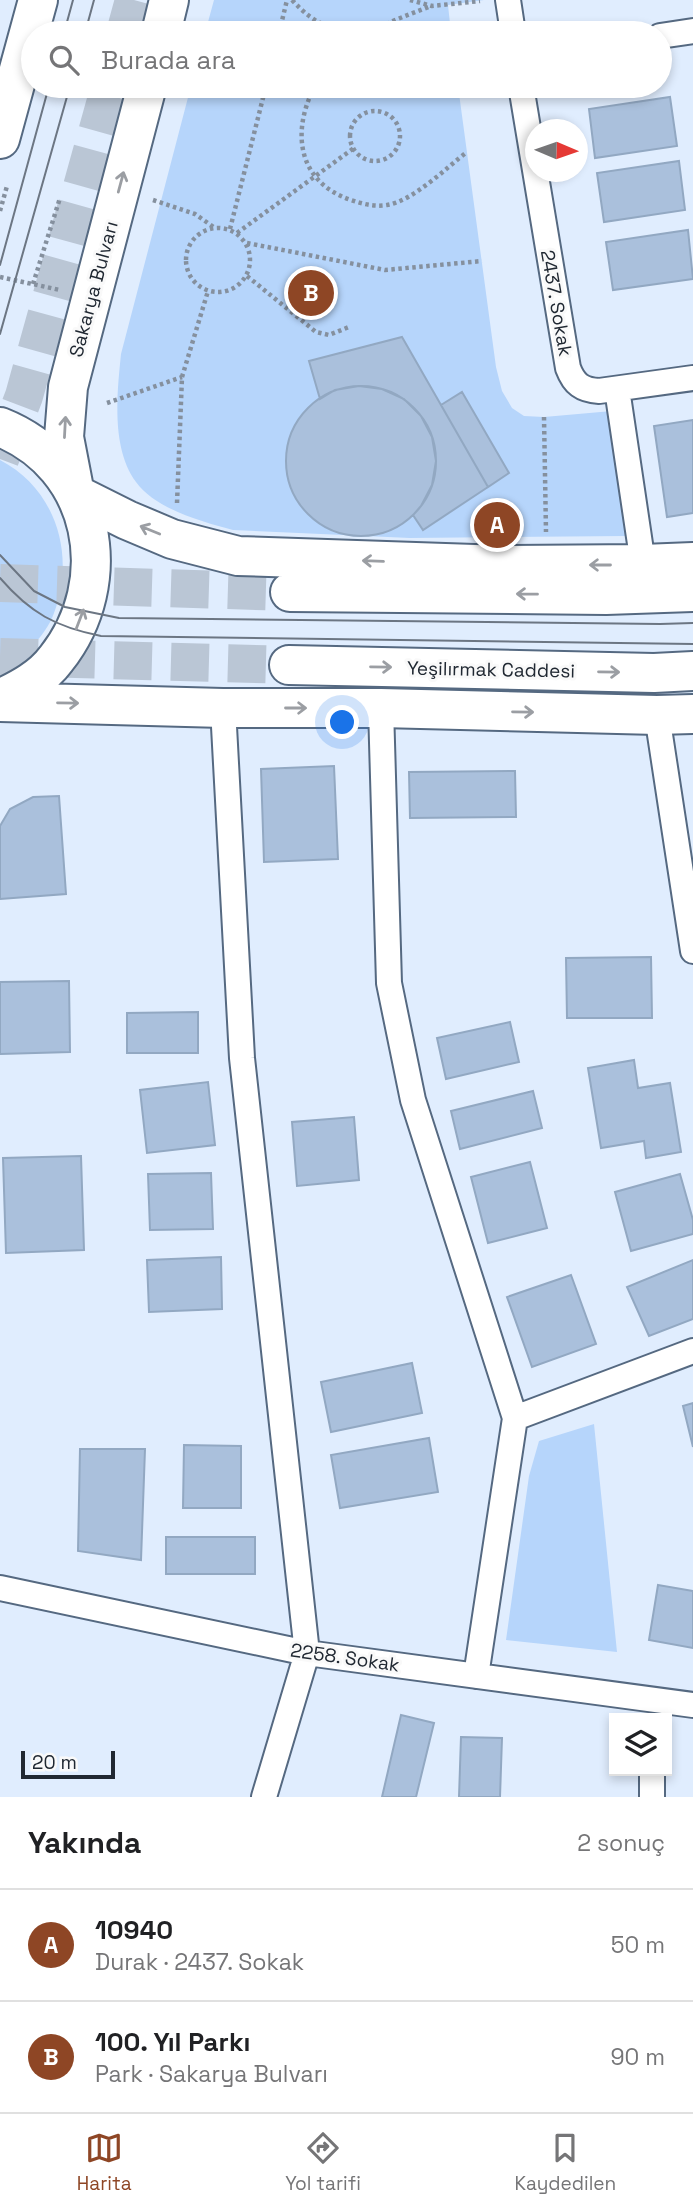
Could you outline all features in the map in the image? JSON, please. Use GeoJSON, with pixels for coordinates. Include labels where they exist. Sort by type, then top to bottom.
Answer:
{"type":"FeatureCollection","features":[{"type":"Feature","properties":{"kind":"main road"},"geometry":{"type":"LineString","coordinates":[[32,21],[38,0]]}},
{"type":"Feature","properties":{"kind":"main road"},"geometry":{"type":"LineString","coordinates":[[164,21],[169,0]]}},
{"type":"Feature","properties":{"kind":"main road"},"geometry":{"type":"LineString","coordinates":[[0,138],[21,62]]}},
{"type":"Feature","properties":{"kind":"main road","name":"Sakarya Bulvarı"},"geometry":{"type":"LineString","coordinates":[[75,495],[64,437],[68,387],[144,98]]}},
{"type":"Feature","properties":{"kind":"main road"},"geometry":{"type":"LineString","coordinates":[[0,427],[18,434],[51,461],[75,495],[89,532],[92,572],[84,611],[75,631],[55,661],[28,685],[0,701]]}},
{"type":"Feature","properties":{"kind":"main road"},"geometry":{"type":"LineString","coordinates":[[75,495],[172,539],[238,556],[504,565],[693,562]]}},
{"type":"Feature","properties":{"kind":"main road"},"geometry":{"type":"LineString","coordinates":[[290,592],[606,595],[693,592]]}},
{"type":"Feature","properties":{"kind":"main road","name":"Yeşilırmak Caddesi"},"geometry":{"type":"LineString","coordinates":[[289,665],[654,673],[693,671]]}},
{"type":"Feature","properties":{"kind":"main road"},"geometry":{"type":"LineString","coordinates":[[0,701],[223,708],[675,714]]}},
{"type":"Feature","properties":{"kind":"street"},"geometry":{"type":"LineString","coordinates":[[508,0],[511,21]]}},
{"type":"Feature","properties":{"kind":"street"},"geometry":{"type":"LineString","coordinates":[[672,34],[693,31]]}},
{"type":"Feature","properties":{"kind":"street","name":"2437. Sokak"},"geometry":{"type":"LineString","coordinates":[[523,98],[568,368],[577,385],[589,390],[617,389]]}},
{"type":"Feature","properties":{"kind":"street"},"geometry":{"type":"LineString","coordinates":[[643,564],[617,389],[693,378]]}},
{"type":"Feature","properties":{"kind":"street"},"geometry":{"type":"LineString","coordinates":[[223,708],[242,1058],[307,1653],[264,1797]]}},
{"type":"Feature","properties":{"kind":"street"},"geometry":{"type":"LineString","coordinates":[[381,708],[389,982],[413,1100],[515,1418],[476,1675]]}},
{"type":"Feature","properties":{"kind":"street"},"geometry":{"type":"LineString","coordinates":[[675,714],[693,951]]}},
{"type":"Feature","properties":{"kind":"street"},"geometry":{"type":"LineString","coordinates":[[515,1418],[693,1352]]}},
{"type":"Feature","properties":{"kind":"street","name":"2258. Sokak"},"geometry":{"type":"LineString","coordinates":[[0,1588],[307,1653],[476,1675],[652,1709],[693,1705]]}},
{"type":"Feature","properties":{"kind":"street"},"geometry":{"type":"LineString","coordinates":[[652,1776],[652,1797]]}},
{"type":"Feature","properties":{"kind":"path"},"geometry":{"type":"LineString","coordinates":[[283,21],[289,0],[314,21]]}},
{"type":"Feature","properties":{"kind":"path"},"geometry":{"type":"LineString","coordinates":[[410,0],[432,6]]}},
{"type":"Feature","properties":{"kind":"path"},"geometry":{"type":"LineString","coordinates":[[393,21],[432,6],[484,0]]}},
{"type":"Feature","properties":{"kind":"path"},"geometry":{"type":"LineString","coordinates":[[230,229],[262,98]]}},
{"type":"Feature","properties":{"kind":"path"},"geometry":{"type":"LineString","coordinates":[[311,98],[302,122],[300,140],[307,165],[332,191],[345,198],[375,206],[399,202],[467,152]]}},
{"type":"Feature","properties":{"kind":"path"},"geometry":{"type":"LineString","coordinates":[[379,111],[398,125],[399,142],[396,149],[382,160],[366,159],[354,148],[351,133],[358,118],[364,114],[379,111]]}},
{"type":"Feature","properties":{"kind":"path"},"geometry":{"type":"LineString","coordinates":[[237,233],[354,148]]}},
{"type":"Feature","properties":{"kind":"path"},"geometry":{"type":"LineString","coordinates":[[0,211],[7,186]]}},
{"type":"Feature","properties":{"kind":"path"},"geometry":{"type":"LineString","coordinates":[[33,284],[61,198]]}},
{"type":"Feature","properties":{"kind":"path"},"geometry":{"type":"LineString","coordinates":[[149,199],[195,214],[215,228]]}},
{"type":"Feature","properties":{"kind":"path"},"geometry":{"type":"LineString","coordinates":[[215,228],[230,229],[237,233],[247,243],[250,254],[247,276],[240,284],[219,293],[208,291],[192,279],[186,259],[193,240],[200,233],[215,228]]}},
{"type":"Feature","properties":{"kind":"path"},"geometry":{"type":"LineString","coordinates":[[247,243],[385,270],[482,261]]}},
{"type":"Feature","properties":{"kind":"path"},"geometry":{"type":"LineString","coordinates":[[247,276],[316,332],[329,335],[349,327]]}},
{"type":"Feature","properties":{"kind":"path"},"geometry":{"type":"LineString","coordinates":[[0,277],[91,296]]}},
{"type":"Feature","properties":{"kind":"path"},"geometry":{"type":"LineString","coordinates":[[176,509],[182,377],[208,291]]}},
{"type":"Feature","properties":{"kind":"path"},"geometry":{"type":"LineString","coordinates":[[107,403],[182,377]]}},
{"type":"Feature","properties":{"kind":"path"},"geometry":{"type":"LineString","coordinates":[[544,417],[546,536]]}},
{"type":"Feature","properties":{"kind":"shaded area"},"geometry":{"type":"Polygon","coordinates":[[[214,0],[484,0],[448,5],[450,21],[208,21],[214,0]]]}},
{"type":"Feature","properties":{"kind":"shaded area"},"geometry":{"type":"Polygon","coordinates":[[[188,98],[460,98],[496,367],[502,391],[512,408],[524,416],[544,417],[612,411],[626,536],[410,538],[233,530],[180,513],[144,491],[128,468],[119,437],[117,403],[121,354],[188,98]]]}},
{"type":"Feature","properties":{"kind":"shaded area"},"geometry":{"type":"Polygon","coordinates":[[[0,460],[35,488],[47,506],[56,526],[63,569],[54,613],[45,631],[24,654],[0,672],[0,460]]]}},
{"type":"Feature","properties":{"kind":"shaded area"},"geometry":{"type":"Polygon","coordinates":[[[594,1424],[617,1652],[506,1640],[529,1476],[539,1441],[594,1424]]]}},
{"type":"Feature","properties":{"kind":"building"},"geometry":{"type":"Polygon","coordinates":[[[670,98],[677,146],[595,158],[589,109],[670,98]]]}},
{"type":"Feature","properties":{"kind":"building"},"geometry":{"type":"Polygon","coordinates":[[[679,161],[685,210],[604,222],[597,173],[679,161]]]}},
{"type":"Feature","properties":{"kind":"building"},"geometry":{"type":"Polygon","coordinates":[[[688,230],[693,279],[613,290],[606,242],[688,230]]]}},
{"type":"Feature","properties":{"kind":"building"},"geometry":{"type":"Polygon","coordinates":[[[402,337],[488,487],[423,530],[413,515],[432,485],[436,461],[432,437],[421,416],[404,399],[382,389],[359,386],[335,390],[320,399],[309,361],[402,337]]]}},
{"type":"Feature","properties":{"kind":"building"},"geometry":{"type":"Polygon","coordinates":[[[361,386],[390,392],[414,408],[430,432],[436,461],[430,490],[414,514],[390,530],[361,536],[332,530],[308,514],[292,490],[286,461],[292,432],[308,408],[332,392],[361,386]]]}},
{"type":"Feature","properties":{"kind":"building"},"geometry":{"type":"Polygon","coordinates":[[[462,392],[509,473],[488,487],[441,405],[462,392]]]}},
{"type":"Feature","properties":{"kind":"building"},"geometry":{"type":"Polygon","coordinates":[[[693,420],[693,513],[667,517],[654,426],[693,420]]]}},
{"type":"Feature","properties":{"kind":"building"},"geometry":{"type":"Polygon","coordinates":[[[334,766],[338,859],[264,862],[261,769],[334,766]]]}},
{"type":"Feature","properties":{"kind":"building"},"geometry":{"type":"Polygon","coordinates":[[[515,771],[516,817],[410,818],[409,772],[515,771]]]}},
{"type":"Feature","properties":{"kind":"building"},"geometry":{"type":"Polygon","coordinates":[[[59,796],[66,894],[0,899],[0,826],[10,809],[33,797],[59,796]]]}},
{"type":"Feature","properties":{"kind":"building"},"geometry":{"type":"Polygon","coordinates":[[[651,957],[652,1018],[567,1018],[566,958],[651,957]]]}},
{"type":"Feature","properties":{"kind":"building"},"geometry":{"type":"Polygon","coordinates":[[[69,981],[70,1052],[0,1054],[0,982],[69,981]]]}},
{"type":"Feature","properties":{"kind":"building"},"geometry":{"type":"Polygon","coordinates":[[[198,1012],[198,1053],[127,1053],[127,1013],[198,1012]]]}},
{"type":"Feature","properties":{"kind":"building"},"geometry":{"type":"Polygon","coordinates":[[[510,1022],[519,1062],[446,1079],[437,1038],[510,1022]]]}},
{"type":"Feature","properties":{"kind":"building"},"geometry":{"type":"Polygon","coordinates":[[[634,1060],[638,1088],[670,1083],[681,1152],[646,1158],[644,1141],[601,1148],[588,1068],[634,1060]]]}},
{"type":"Feature","properties":{"kind":"building"},"geometry":{"type":"Polygon","coordinates":[[[208,1082],[215,1145],[147,1153],[140,1090],[208,1082]]]}},
{"type":"Feature","properties":{"kind":"building"},"geometry":{"type":"Polygon","coordinates":[[[533,1091],[542,1128],[460,1149],[451,1111],[533,1091]]]}},
{"type":"Feature","properties":{"kind":"building"},"geometry":{"type":"Polygon","coordinates":[[[354,1117],[359,1180],[297,1186],[292,1122],[354,1117]]]}},
{"type":"Feature","properties":{"kind":"building"},"geometry":{"type":"Polygon","coordinates":[[[81,1156],[84,1250],[6,1253],[3,1158],[81,1156]]]}},
{"type":"Feature","properties":{"kind":"building"},"geometry":{"type":"Polygon","coordinates":[[[530,1162],[547,1228],[488,1243],[471,1177],[530,1162]]]}},
{"type":"Feature","properties":{"kind":"building"},"geometry":{"type":"Polygon","coordinates":[[[211,1173],[213,1229],[150,1230],[148,1174],[211,1173]]]}},
{"type":"Feature","properties":{"kind":"building"},"geometry":{"type":"Polygon","coordinates":[[[680,1174],[693,1220],[693,1234],[631,1251],[615,1192],[680,1174]]]}},
{"type":"Feature","properties":{"kind":"building"},"geometry":{"type":"Polygon","coordinates":[[[221,1257],[222,1309],[149,1312],[147,1260],[221,1257]]]}},
{"type":"Feature","properties":{"kind":"building"},"geometry":{"type":"Polygon","coordinates":[[[693,1260],[693,1319],[649,1336],[627,1287],[693,1260]]]}},
{"type":"Feature","properties":{"kind":"building"},"geometry":{"type":"Polygon","coordinates":[[[571,1275],[596,1344],[532,1367],[507,1297],[571,1275]]]}},
{"type":"Feature","properties":{"kind":"building"},"geometry":{"type":"Polygon","coordinates":[[[412,1363],[422,1413],[331,1432],[321,1382],[412,1363]]]}},
{"type":"Feature","properties":{"kind":"building"},"geometry":{"type":"Polygon","coordinates":[[[693,1403],[693,1447],[683,1406],[693,1403]]]}},
{"type":"Feature","properties":{"kind":"building"},"geometry":{"type":"Polygon","coordinates":[[[429,1438],[438,1492],[340,1508],[331,1455],[429,1438]]]}},
{"type":"Feature","properties":{"kind":"building"},"geometry":{"type":"Polygon","coordinates":[[[184,1445],[241,1446],[241,1508],[183,1508],[184,1445]]]}},
{"type":"Feature","properties":{"kind":"building"},"geometry":{"type":"Polygon","coordinates":[[[80,1449],[145,1449],[141,1560],[78,1551],[80,1449]]]}},
{"type":"Feature","properties":{"kind":"building"},"geometry":{"type":"Polygon","coordinates":[[[166,1537],[255,1537],[255,1574],[166,1574],[166,1537]]]}},
{"type":"Feature","properties":{"kind":"building"},"geometry":{"type":"Polygon","coordinates":[[[658,1585],[693,1591],[693,1648],[649,1640],[658,1585]]]}},
{"type":"Feature","properties":{"kind":"building"},"geometry":{"type":"Polygon","coordinates":[[[401,1715],[434,1723],[416,1797],[382,1797],[401,1715]]]}},
{"type":"Feature","properties":{"kind":"building"},"geometry":{"type":"Polygon","coordinates":[[[461,1737],[502,1738],[500,1797],[459,1797],[461,1737]]]}},
{"type":"Feature","properties":{"kind":"tunnel"},"geometry":{"type":"LineString","coordinates":[[128,21],[134,0]]}},
{"type":"Feature","properties":{"kind":"tunnel"},"geometry":{"type":"LineString","coordinates":[[0,459],[24,396],[107,98]]}},
{"type":"Feature","properties":{"kind":"tunnel"},"geometry":{"type":"LineString","coordinates":[[0,583],[290,592]]}},
{"type":"Feature","properties":{"kind":"tunnel"},"geometry":{"type":"LineString","coordinates":[[0,657],[289,665]]}},
{"type":"Feature","properties":{"kind":"tram line"},"geometry":{"type":"LineString","coordinates":[[67,21],[73,0]]}},
{"type":"Feature","properties":{"kind":"tram line"},"geometry":{"type":"LineString","coordinates":[[88,21],[94,0]]}},
{"type":"Feature","properties":{"kind":"tram line"},"geometry":{"type":"LineString","coordinates":[[0,265],[46,98]]}},
{"type":"Feature","properties":{"kind":"tram line"},"geometry":{"type":"LineString","coordinates":[[0,334],[67,98]]}},
{"type":"Feature","properties":{"kind":"tram line"},"geometry":{"type":"LineString","coordinates":[[0,555],[34,591],[65,607],[119,618],[693,623]]}},
{"type":"Feature","properties":{"kind":"tram line"},"geometry":{"type":"LineString","coordinates":[[0,578],[22,601],[45,617],[70,628],[101,636],[693,644]]}},
{"type":"Feature","properties":{"kind":"place","name":"100. Yıl Parkı"},"geometry":{"type":"Point","coordinates":[311,293]}},
{"type":"Feature","properties":{"kind":"place","name":"10940"},"geometry":{"type":"Point","coordinates":[497,525]}}]}
